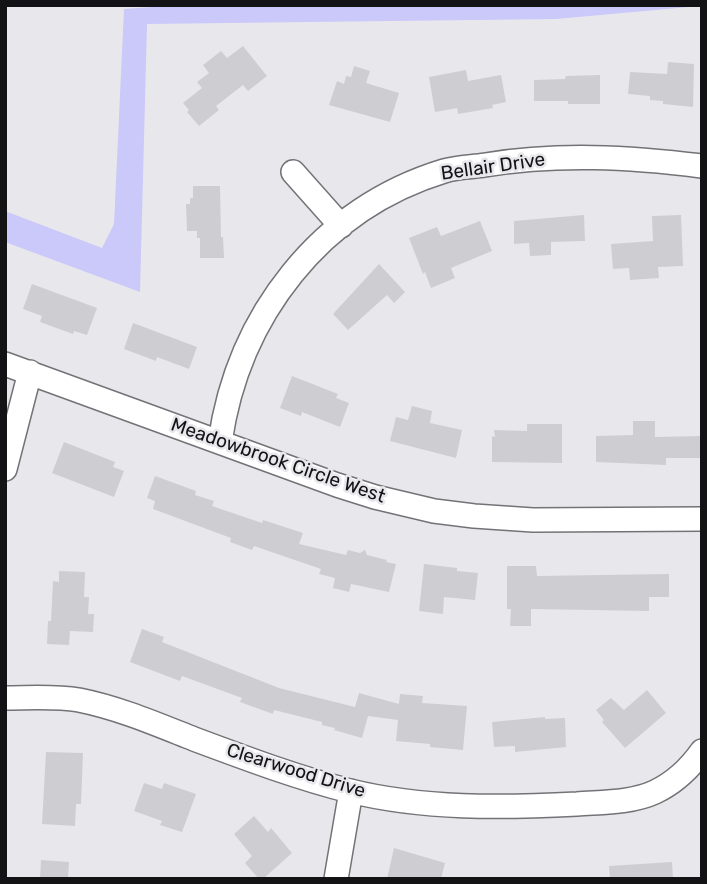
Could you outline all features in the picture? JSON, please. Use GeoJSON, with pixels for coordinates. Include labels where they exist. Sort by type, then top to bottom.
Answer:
{"type":"FeatureCollection","features":[{"type":"Feature","properties":{"kind":"street","name":"Bellair Drive"},"geometry":{"type":"LineString","coordinates":[[220,442],[234,377],[251,336],[273,298],[293,271],[316,247],[341,226],[386,196],[445,171],[515,160],[589,156],[636,158],[702,166]]}},
{"type":"Feature","properties":{"kind":"street"},"geometry":{"type":"LineString","coordinates":[[293,172],[341,226]]}},
{"type":"Feature","properties":{"kind":"street","name":"Meadowbrook Circle West"},"geometry":{"type":"LineString","coordinates":[[5,363],[375,497],[434,511],[533,520],[702,519]]}},
{"type":"Feature","properties":{"kind":"street"},"geometry":{"type":"LineString","coordinates":[[5,469],[30,372]]}},
{"type":"Feature","properties":{"kind":"street","name":"Clearwood Drive"},"geometry":{"type":"LineString","coordinates":[[5,698],[76,700],[114,708],[207,744],[351,791],[467,805],[524,807],[613,802],[654,792],[677,779],[702,751]]}},
{"type":"Feature","properties":{"kind":"street"},"geometry":{"type":"LineString","coordinates":[[336,879],[351,791]]}},
{"type":"Feature","properties":{"kind":"shaded area"},"geometry":{"type":"Polygon","coordinates":[[[179,5],[702,5],[702,8],[700,6],[556,19],[147,24],[140,292],[5,242],[5,211],[102,248],[114,224],[124,9],[179,5]]]}},
{"type":"Feature","properties":{"kind":"building"},"geometry":{"type":"Polygon","coordinates":[[[243,46],[267,76],[248,91],[243,85],[216,106],[219,110],[199,126],[183,103],[202,88],[197,82],[209,73],[203,65],[221,51],[227,58],[243,46]]]}},
{"type":"Feature","properties":{"kind":"building"},"geometry":{"type":"Polygon","coordinates":[[[668,62],[694,64],[693,107],[663,104],[663,101],[650,100],[650,96],[628,94],[630,72],[667,74],[668,62]]]}},
{"type":"Feature","properties":{"kind":"building"},"geometry":{"type":"Polygon","coordinates":[[[354,66],[370,71],[366,83],[399,93],[390,122],[329,105],[337,81],[344,84],[346,76],[351,77],[354,66]]]}},
{"type":"Feature","properties":{"kind":"building"},"geometry":{"type":"Polygon","coordinates":[[[466,70],[468,81],[501,75],[506,102],[492,105],[493,108],[458,114],[457,108],[435,112],[429,77],[466,70]]]}},
{"type":"Feature","properties":{"kind":"building"},"geometry":{"type":"Polygon","coordinates":[[[600,75],[600,104],[534,101],[534,80],[600,75]]]}},
{"type":"Feature","properties":{"kind":"building"},"geometry":{"type":"Polygon","coordinates":[[[193,186],[220,186],[224,258],[200,258],[200,238],[197,238],[197,231],[187,231],[186,204],[190,204],[190,198],[193,198],[193,186]]]}},
{"type":"Feature","properties":{"kind":"building"},"geometry":{"type":"Polygon","coordinates":[[[584,215],[585,241],[551,242],[551,255],[530,256],[529,243],[514,244],[514,221],[584,215]]]}},
{"type":"Feature","properties":{"kind":"building"},"geometry":{"type":"Polygon","coordinates":[[[681,215],[683,266],[658,267],[659,278],[630,280],[629,268],[613,269],[611,244],[653,241],[652,216],[681,215]]]}},
{"type":"Feature","properties":{"kind":"building"},"geometry":{"type":"Polygon","coordinates":[[[480,221],[492,251],[451,268],[455,278],[431,288],[409,238],[437,227],[441,236],[480,221]]]}},
{"type":"Feature","properties":{"kind":"building"},"geometry":{"type":"Polygon","coordinates":[[[379,264],[405,292],[394,303],[387,295],[348,330],[333,314],[379,264]]]}},
{"type":"Feature","properties":{"kind":"building"},"geometry":{"type":"Polygon","coordinates":[[[32,284],[97,308],[87,335],[74,331],[73,334],[40,322],[42,316],[23,309],[32,284]]]}},
{"type":"Feature","properties":{"kind":"building"},"geometry":{"type":"Polygon","coordinates":[[[133,323],[197,347],[189,369],[124,349],[133,323]]]}},
{"type":"Feature","properties":{"kind":"building"},"geometry":{"type":"Polygon","coordinates":[[[292,376],[338,394],[336,398],[349,403],[340,427],[302,412],[301,416],[280,408],[292,376]]]}},
{"type":"Feature","properties":{"kind":"building"},"geometry":{"type":"Polygon","coordinates":[[[412,406],[432,411],[430,423],[462,430],[456,458],[390,441],[396,417],[408,420],[412,406]]]}},
{"type":"Feature","properties":{"kind":"building"},"geometry":{"type":"Polygon","coordinates":[[[633,421],[655,421],[655,437],[702,436],[702,458],[666,458],[666,465],[596,462],[596,436],[633,435],[633,421]]]}},
{"type":"Feature","properties":{"kind":"building"},"geometry":{"type":"Polygon","coordinates":[[[527,424],[562,424],[562,463],[492,462],[494,430],[527,431],[527,424]]]}},
{"type":"Feature","properties":{"kind":"building"},"geometry":{"type":"Polygon","coordinates":[[[64,442],[115,462],[113,467],[124,471],[114,497],[52,473],[64,442]]]}},
{"type":"Feature","properties":{"kind":"building"},"geometry":{"type":"Polygon","coordinates":[[[155,476],[196,491],[195,495],[214,501],[212,506],[303,533],[299,544],[346,555],[348,550],[360,553],[365,550],[367,555],[396,564],[389,592],[351,584],[349,592],[333,588],[335,578],[319,574],[321,569],[254,546],[252,550],[230,542],[231,538],[153,509],[155,501],[147,498],[155,476]]]}},
{"type":"Feature","properties":{"kind":"building"},"geometry":{"type":"Polygon","coordinates":[[[424,564],[478,573],[475,600],[444,597],[443,614],[419,611],[424,564]]]}},
{"type":"Feature","properties":{"kind":"building"},"geometry":{"type":"Polygon","coordinates":[[[507,566],[536,566],[537,576],[669,574],[669,597],[649,597],[649,611],[531,609],[531,626],[510,626],[511,609],[507,609],[507,566]]]}},
{"type":"Feature","properties":{"kind":"building"},"geometry":{"type":"Polygon","coordinates":[[[59,571],[85,572],[84,597],[89,597],[88,614],[94,614],[93,632],[70,631],[69,645],[47,644],[53,581],[59,582],[59,571]]]}},
{"type":"Feature","properties":{"kind":"building"},"geometry":{"type":"Polygon","coordinates":[[[142,629],[164,637],[162,642],[279,688],[355,707],[359,693],[399,704],[400,694],[423,696],[422,703],[467,706],[463,750],[396,741],[398,720],[368,716],[362,738],[334,730],[335,728],[322,725],[322,722],[274,710],[273,714],[240,702],[242,698],[182,676],[180,681],[130,662],[142,629]]]}},
{"type":"Feature","properties":{"kind":"building"},"geometry":{"type":"Polygon","coordinates":[[[647,690],[666,713],[625,748],[602,722],[604,720],[596,710],[611,698],[624,710],[647,690]]]}},
{"type":"Feature","properties":{"kind":"building"},"geometry":{"type":"Polygon","coordinates":[[[565,718],[566,747],[515,752],[515,746],[494,747],[492,722],[565,718]]]}},
{"type":"Feature","properties":{"kind":"building"},"geometry":{"type":"Polygon","coordinates":[[[46,752],[83,753],[81,804],[76,804],[75,826],[42,824],[46,752]]]}},
{"type":"Feature","properties":{"kind":"building"},"geometry":{"type":"Polygon","coordinates":[[[144,783],[162,789],[164,783],[196,794],[182,832],[160,825],[162,821],[134,811],[144,783]]]}},
{"type":"Feature","properties":{"kind":"building"},"geometry":{"type":"Polygon","coordinates":[[[254,816],[268,832],[271,828],[292,853],[263,879],[259,879],[245,863],[252,856],[234,834],[254,816]]]}},
{"type":"Feature","properties":{"kind":"building"},"geometry":{"type":"Polygon","coordinates":[[[394,848],[445,863],[441,879],[387,879],[394,848]]]}},
{"type":"Feature","properties":{"kind":"building"},"geometry":{"type":"Polygon","coordinates":[[[41,860],[69,862],[68,879],[40,879],[41,860]]]}},
{"type":"Feature","properties":{"kind":"building"},"geometry":{"type":"Polygon","coordinates":[[[672,862],[673,879],[610,879],[609,866],[672,862]]]}}]}
